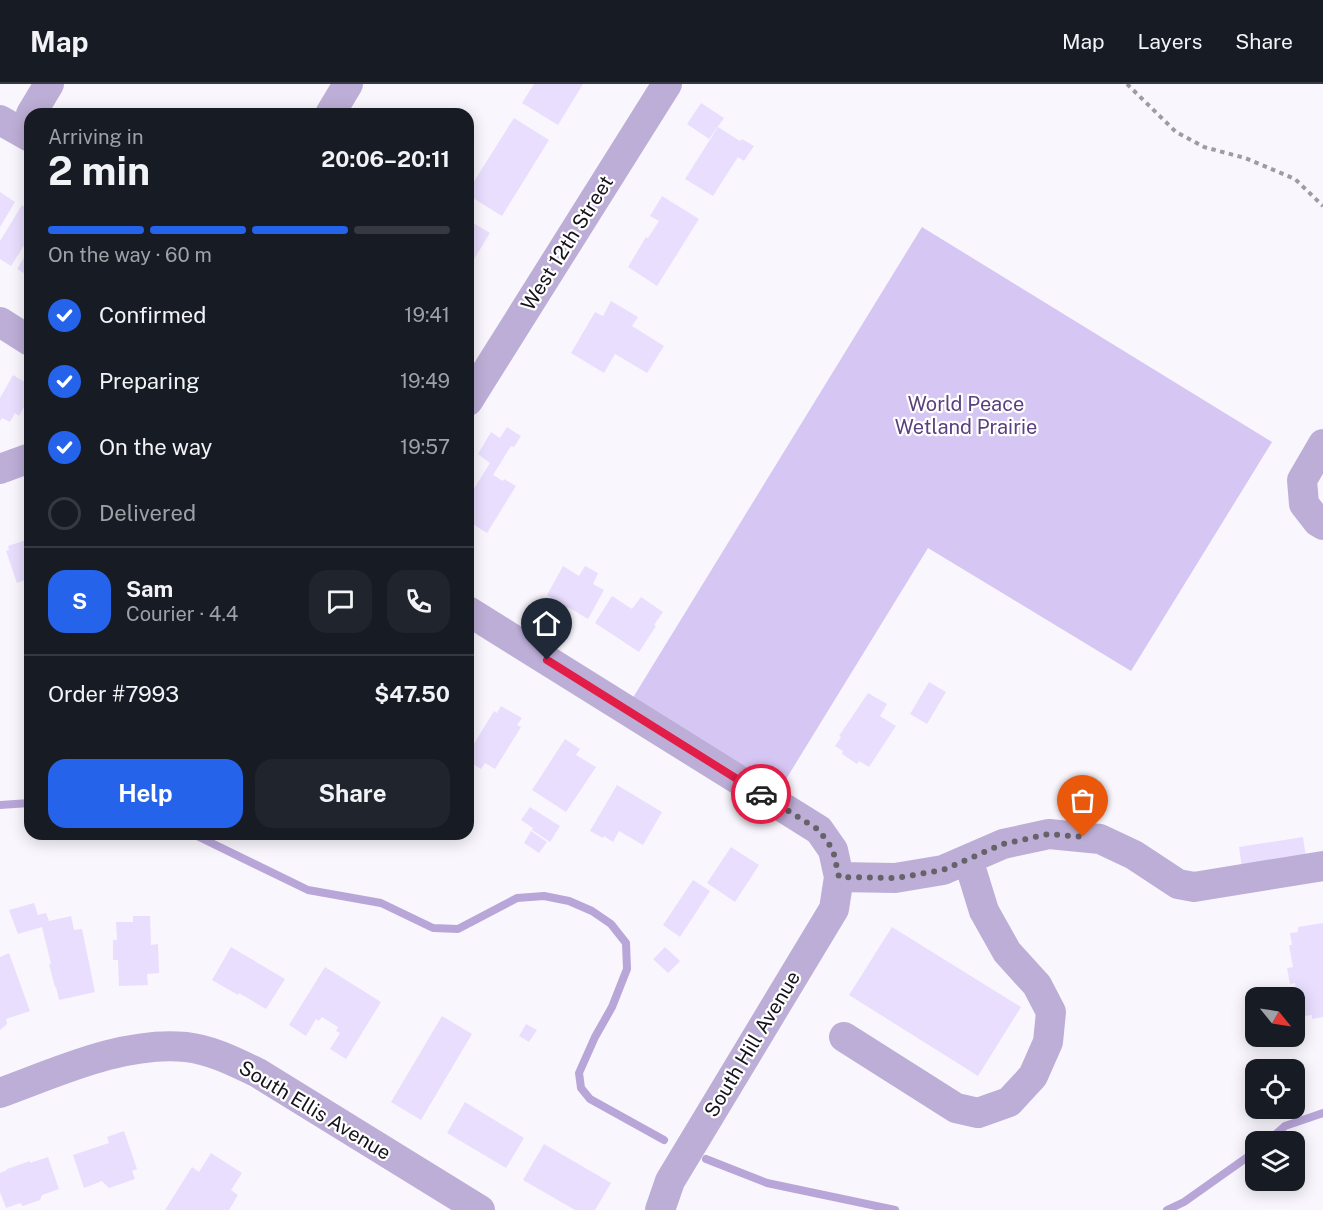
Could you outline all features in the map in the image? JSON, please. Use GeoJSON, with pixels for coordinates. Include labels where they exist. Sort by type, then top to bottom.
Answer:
{"type":"FeatureCollection","features":[{"type":"Feature","properties":{"kind":"street"},"geometry":{"type":"LineString","coordinates":[[33,108],[49,84]]}},
{"type":"Feature","properties":{"kind":"street"},"geometry":{"type":"LineString","coordinates":[[334,108],[348,84]]}},
{"type":"Feature","properties":{"kind":"street","name":"West 12th Street"},"geometry":{"type":"LineString","coordinates":[[474,391],[667,84]]}},
{"type":"Feature","properties":{"kind":"street"},"geometry":{"type":"LineString","coordinates":[[0,322],[24,337]]}},
{"type":"Feature","properties":{"kind":"street"},"geometry":{"type":"LineString","coordinates":[[1313,514],[1302,480],[1323,444]]}},
{"type":"Feature","properties":{"kind":"street"},"geometry":{"type":"LineString","coordinates":[[0,469],[24,460]]}},
{"type":"Feature","properties":{"kind":"street"},"geometry":{"type":"LineString","coordinates":[[474,614],[819,830],[833,850],[839,877],[896,878],[943,870],[1003,844],[1049,834],[1100,839],[1134,855],[1178,884],[1194,886],[1323,866]]}},
{"type":"Feature","properties":{"kind":"street"},"geometry":{"type":"LineString","coordinates":[[844,1037],[956,1108],[978,1113],[1010,1102],[1033,1076],[1048,1042],[1051,1012],[1037,985],[1007,952],[984,911],[968,859]]}},
{"type":"Feature","properties":{"kind":"street","name":"South Hill Avenue"},"geometry":{"type":"LineString","coordinates":[[660,1210],[670,1181],[834,909],[839,877]]}},
{"type":"Feature","properties":{"kind":"street","name":"South Ellis Avenue"},"geometry":{"type":"LineString","coordinates":[[0,1093],[111,1053],[146,1047],[186,1047],[223,1056],[258,1074],[467,1207]]}},
{"type":"Feature","properties":{"kind":"path"},"geometry":{"type":"LineString","coordinates":[[1127,84],[1176,132],[1204,147],[1245,158],[1295,179],[1323,206]]}},
{"type":"Feature","properties":{"kind":"green space","name":"World Peace Wetland Prairie"},"geometry":{"type":"Polygon","coordinates":[[[922,227],[1272,442],[1131,671],[928,548],[772,802],[626,709],[922,227]]]}},
{"type":"Feature","properties":{"kind":"building"},"geometry":{"type":"Polygon","coordinates":[[[534,84],[583,84],[558,125],[522,103],[534,84]]]}},
{"type":"Feature","properties":{"kind":"building"},"geometry":{"type":"Polygon","coordinates":[[[701,103],[724,118],[709,139],[687,124],[701,103]]]}},
{"type":"Feature","properties":{"kind":"building"},"geometry":{"type":"Polygon","coordinates":[[[514,118],[549,140],[502,216],[474,199],[474,181],[514,118]]]}},
{"type":"Feature","properties":{"kind":"building"},"geometry":{"type":"Polygon","coordinates":[[[718,127],[740,141],[742,139],[754,146],[744,161],[738,157],[713,196],[685,179],[718,127]]]}},
{"type":"Feature","properties":{"kind":"building"},"geometry":{"type":"Polygon","coordinates":[[[0,192],[15,202],[0,227],[0,192]]]}},
{"type":"Feature","properties":{"kind":"building"},"geometry":{"type":"Polygon","coordinates":[[[662,196],[699,219],[657,286],[628,267],[646,237],[648,238],[659,221],[650,216],[662,196]]]}},
{"type":"Feature","properties":{"kind":"building"},"geometry":{"type":"Polygon","coordinates":[[[22,205],[24,206],[24,245],[11,266],[0,259],[0,241],[22,205]]]}},
{"type":"Feature","properties":{"kind":"building"},"geometry":{"type":"Polygon","coordinates":[[[474,224],[490,233],[474,259],[474,224]]]}},
{"type":"Feature","properties":{"kind":"building"},"geometry":{"type":"Polygon","coordinates":[[[24,258],[24,273],[17,269],[24,258]]]}},
{"type":"Feature","properties":{"kind":"building"},"geometry":{"type":"Polygon","coordinates":[[[611,301],[638,317],[632,326],[664,346],[647,373],[615,354],[604,373],[571,353],[595,312],[603,316],[611,301]]]}},
{"type":"Feature","properties":{"kind":"building"},"geometry":{"type":"Polygon","coordinates":[[[13,375],[24,381],[24,407],[19,416],[15,413],[10,422],[2,418],[0,421],[0,398],[13,375]]]}},
{"type":"Feature","properties":{"kind":"building"},"geometry":{"type":"Polygon","coordinates":[[[507,427],[521,436],[514,447],[511,446],[493,475],[516,486],[487,533],[474,525],[474,488],[490,463],[478,454],[491,432],[500,438],[507,427]]]}},
{"type":"Feature","properties":{"kind":"building"},"geometry":{"type":"Polygon","coordinates":[[[24,541],[24,580],[17,583],[6,551],[9,550],[8,546],[24,541]]]}},
{"type":"Feature","properties":{"kind":"building"},"geometry":{"type":"Polygon","coordinates":[[[563,566],[579,576],[585,566],[598,573],[593,584],[604,590],[588,619],[568,607],[565,611],[559,607],[561,603],[547,595],[563,566]]]}},
{"type":"Feature","properties":{"kind":"building"},"geometry":{"type":"Polygon","coordinates":[[[612,596],[632,609],[641,597],[663,612],[639,652],[595,623],[612,596]]]}},
{"type":"Feature","properties":{"kind":"building"},"geometry":{"type":"Polygon","coordinates":[[[929,682],[946,692],[927,724],[910,714],[929,682]]]}},
{"type":"Feature","properties":{"kind":"building"},"geometry":{"type":"Polygon","coordinates":[[[868,693],[887,704],[880,716],[896,726],[869,767],[859,761],[857,764],[835,746],[841,737],[839,736],[868,693]]]}},
{"type":"Feature","properties":{"kind":"building"},"geometry":{"type":"Polygon","coordinates":[[[501,706],[522,718],[517,725],[521,727],[495,769],[485,763],[481,769],[474,765],[474,744],[494,711],[497,713],[501,706]]]}},
{"type":"Feature","properties":{"kind":"building"},"geometry":{"type":"Polygon","coordinates":[[[565,739],[580,749],[576,755],[596,767],[566,812],[532,790],[565,739]]]}},
{"type":"Feature","properties":{"kind":"building"},"geometry":{"type":"Polygon","coordinates":[[[617,785],[662,812],[643,845],[619,831],[613,842],[590,831],[617,785]]]}},
{"type":"Feature","properties":{"kind":"building"},"geometry":{"type":"Polygon","coordinates":[[[530,807],[560,826],[550,842],[521,820],[530,807]]]}},
{"type":"Feature","properties":{"kind":"building"},"geometry":{"type":"Polygon","coordinates":[[[531,831],[547,842],[539,853],[524,843],[531,831]]]}},
{"type":"Feature","properties":{"kind":"building"},"geometry":{"type":"Polygon","coordinates":[[[1303,837],[1306,858],[1242,868],[1239,847],[1303,837]]]}},
{"type":"Feature","properties":{"kind":"building"},"geometry":{"type":"Polygon","coordinates":[[[731,847],[759,865],[735,902],[707,883],[731,847]]]}},
{"type":"Feature","properties":{"kind":"building"},"geometry":{"type":"Polygon","coordinates":[[[693,880],[710,891],[680,937],[663,925],[693,880]]]}},
{"type":"Feature","properties":{"kind":"building"},"geometry":{"type":"Polygon","coordinates":[[[34,903],[38,915],[46,913],[49,921],[71,916],[74,930],[82,929],[95,992],[59,1000],[42,927],[18,934],[9,910],[34,903]]]}},
{"type":"Feature","properties":{"kind":"building"},"geometry":{"type":"Polygon","coordinates":[[[133,916],[150,916],[151,945],[158,944],[159,973],[147,974],[148,985],[119,986],[118,960],[113,960],[113,940],[117,940],[116,922],[133,922],[133,916]]]}},
{"type":"Feature","properties":{"kind":"building"},"geometry":{"type":"Polygon","coordinates":[[[1323,923],[1323,1017],[1312,1019],[1312,1015],[1305,1016],[1305,987],[1296,987],[1295,983],[1290,984],[1287,968],[1293,967],[1289,945],[1292,945],[1290,933],[1298,932],[1298,927],[1323,923]]]}},
{"type":"Feature","properties":{"kind":"building"},"geometry":{"type":"Polygon","coordinates":[[[892,927],[1021,1007],[978,1076],[849,995],[892,927]]]}},
{"type":"Feature","properties":{"kind":"building"},"geometry":{"type":"Polygon","coordinates":[[[231,947],[285,979],[266,1009],[212,980],[231,947]]]}},
{"type":"Feature","properties":{"kind":"building"},"geometry":{"type":"Polygon","coordinates":[[[665,947],[680,961],[668,973],[653,959],[665,947]]]}},
{"type":"Feature","properties":{"kind":"building"},"geometry":{"type":"Polygon","coordinates":[[[9,953],[30,1011],[6,1019],[7,1024],[0,1030],[0,957],[9,953]]]}},
{"type":"Feature","properties":{"kind":"building"},"geometry":{"type":"Polygon","coordinates":[[[325,967],[381,1002],[346,1059],[330,1049],[340,1033],[336,1031],[338,1027],[322,1017],[319,1021],[316,1019],[306,1036],[289,1025],[325,967]]]}},
{"type":"Feature","properties":{"kind":"building"},"geometry":{"type":"Polygon","coordinates":[[[442,1016],[472,1034],[421,1120],[391,1102],[442,1016]]]}},
{"type":"Feature","properties":{"kind":"building"},"geometry":{"type":"Polygon","coordinates":[[[526,1024],[537,1030],[529,1042],[519,1036],[526,1024]]]}},
{"type":"Feature","properties":{"kind":"building"},"geometry":{"type":"Polygon","coordinates":[[[465,1102],[524,1138],[506,1168],[447,1133],[465,1102]]]}},
{"type":"Feature","properties":{"kind":"building"},"geometry":{"type":"Polygon","coordinates":[[[124,1131],[137,1169],[132,1171],[135,1179],[109,1188],[102,1181],[84,1188],[73,1155],[109,1143],[107,1137],[124,1131]]]}},
{"type":"Feature","properties":{"kind":"building"},"geometry":{"type":"Polygon","coordinates":[[[544,1144],[611,1183],[595,1210],[575,1210],[523,1180],[544,1144]]]}},
{"type":"Feature","properties":{"kind":"building"},"geometry":{"type":"Polygon","coordinates":[[[211,1153],[242,1173],[231,1190],[238,1195],[229,1210],[165,1210],[192,1167],[199,1172],[211,1153]]]}},
{"type":"Feature","properties":{"kind":"building"},"geometry":{"type":"Polygon","coordinates":[[[48,1157],[59,1189],[42,1195],[40,1200],[23,1206],[20,1203],[6,1208],[0,1192],[0,1173],[30,1161],[30,1163],[48,1157]]]}},
{"type":"Feature","properties":{"kind":"waterway"},"geometry":{"type":"LineString","coordinates":[[0,805],[24,803]]}},
{"type":"Feature","properties":{"kind":"waterway"},"geometry":{"type":"LineString","coordinates":[[205,840],[308,890],[381,903],[433,928],[458,929],[517,898],[544,896],[569,901],[592,911],[611,924],[626,943],[627,969],[612,1007],[579,1073],[581,1088],[590,1099],[664,1140]]}},
{"type":"Feature","properties":{"kind":"waterway"},"geometry":{"type":"LineString","coordinates":[[1279,1131],[1285,1126],[1323,1113]]}},
{"type":"Feature","properties":{"kind":"waterway"},"geometry":{"type":"LineString","coordinates":[[706,1159],[767,1183],[895,1210]]}},
{"type":"Feature","properties":{"kind":"waterway"},"geometry":{"type":"LineString","coordinates":[[1167,1210],[1184,1202],[1245,1159]]}},
{"type":"Feature","properties":{"kind":"way so far"},"geometry":{"type":"LineString","coordinates":[[761,794],[819,830],[833,850],[839,877],[896,878],[943,870],[1003,844],[1049,834],[1083,837]]}},
{"type":"Feature","properties":{"kind":"route"},"geometry":{"type":"LineString","coordinates":[[547,660],[761,794]]}}]}
